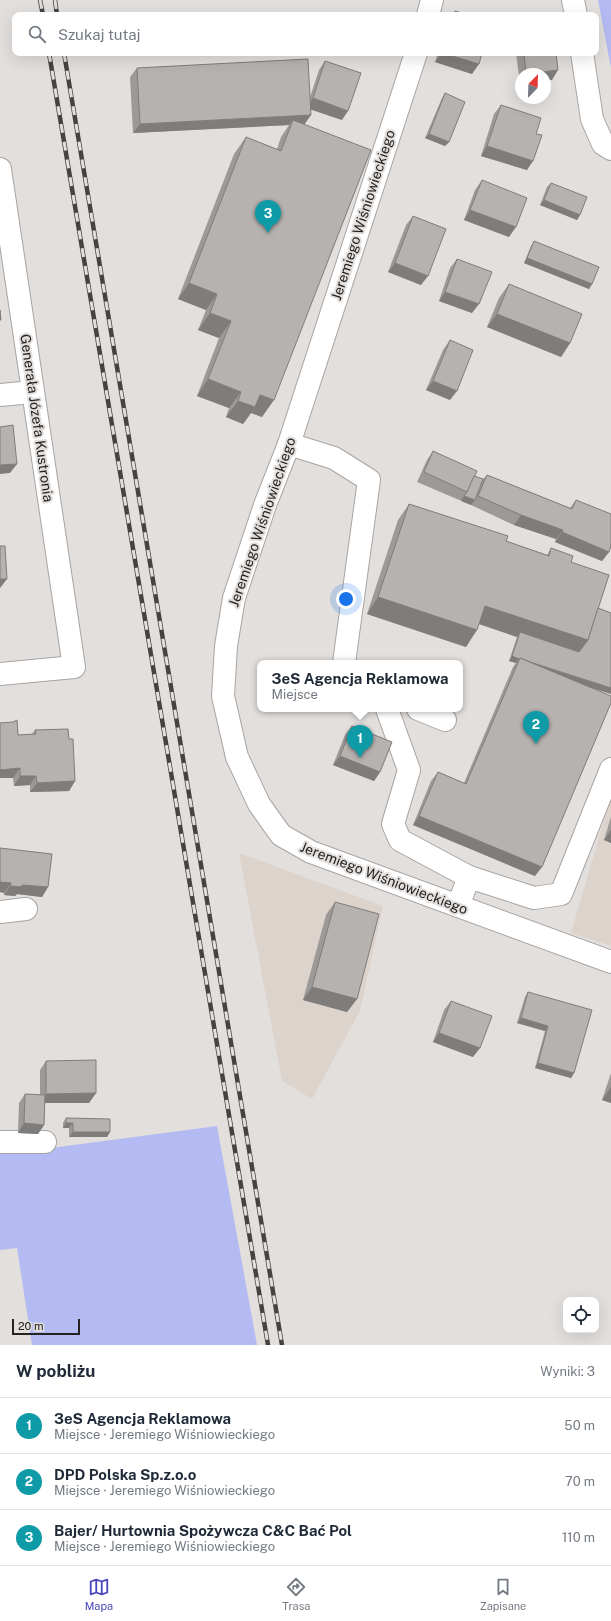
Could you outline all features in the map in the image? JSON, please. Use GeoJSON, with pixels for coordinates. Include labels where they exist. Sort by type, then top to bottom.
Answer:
{"type":"FeatureCollection","features":[{"type":"Feature","properties":{"kind":"street"},"geometry":{"type":"LineString","coordinates":[[429,12],[432,0]]}},
{"type":"Feature","properties":{"kind":"street"},"geometry":{"type":"LineString","coordinates":[[573,0],[575,12]]}},
{"type":"Feature","properties":{"kind":"street","name":"Jeremiego Wiśniowieckiego"},"geometry":{"type":"LineString","coordinates":[[415,56],[289,444],[265,505],[234,598],[227,639],[223,696],[237,757],[259,804],[281,835],[311,852],[611,962]]}},
{"type":"Feature","properties":{"kind":"street"},"geometry":{"type":"LineString","coordinates":[[582,56],[592,119],[603,144],[611,149]]}},
{"type":"Feature","properties":{"kind":"street","name":"Generała Józefa Kustronia"},"geometry":{"type":"LineString","coordinates":[[0,170],[74,667],[0,674]]}},
{"type":"Feature","properties":{"kind":"street"},"geometry":{"type":"LineString","coordinates":[[0,395],[33,392]]}},
{"type":"Feature","properties":{"kind":"street"},"geometry":{"type":"LineString","coordinates":[[289,444],[334,458],[369,480],[344,660]]}},
{"type":"Feature","properties":{"kind":"street"},"geometry":{"type":"LineString","coordinates":[[388,712],[409,770],[393,824],[400,840],[469,877],[534,898],[561,894],[611,770]]}},
{"type":"Feature","properties":{"kind":"street"},"geometry":{"type":"LineString","coordinates":[[425,712],[445,720]]}},
{"type":"Feature","properties":{"kind":"street"},"geometry":{"type":"LineString","coordinates":[[458,906],[469,877]]}},
{"type":"Feature","properties":{"kind":"street"},"geometry":{"type":"LineString","coordinates":[[0,912],[26,909]]}},
{"type":"Feature","properties":{"kind":"street"},"geometry":{"type":"LineString","coordinates":[[0,1142],[45,1142]]}},
{"type":"Feature","properties":{"kind":"shaded area"},"geometry":{"type":"Polygon","coordinates":[[[598,0],[611,0],[611,68],[598,0]]]}},
{"type":"Feature","properties":{"kind":"shaded area"},"geometry":{"type":"Polygon","coordinates":[[[611,796],[611,946],[571,933],[611,796]]]}},
{"type":"Feature","properties":{"kind":"shaded area"},"geometry":{"type":"Polygon","coordinates":[[[239,853],[383,906],[360,1011],[312,1099],[282,1081],[239,853]]]}},
{"type":"Feature","properties":{"kind":"shaded area"},"geometry":{"type":"Polygon","coordinates":[[[217,1126],[257,1345],[32,1345],[17,1248],[0,1250],[0,1150],[36,1150],[217,1126]]]}},
{"type":"Feature","properties":{"kind":"building"},"geometry":{"type":"Polygon","coordinates":[[[452,56],[481,56],[479,64],[452,56]]]}},
{"type":"Feature","properties":{"kind":"building"},"geometry":{"type":"Polygon","coordinates":[[[524,56],[556,56],[558,70],[551,71],[551,68],[525,68],[524,56]]]}},
{"type":"Feature","properties":{"kind":"building"},"geometry":{"type":"Polygon","coordinates":[[[308,59],[311,115],[140,124],[137,68],[308,59]]]}},
{"type":"Feature","properties":{"kind":"building"},"geometry":{"type":"Polygon","coordinates":[[[325,61],[361,73],[348,111],[313,98],[325,61]]]}},
{"type":"Feature","properties":{"kind":"building"},"geometry":{"type":"Polygon","coordinates":[[[445,93],[465,102],[449,142],[429,134],[445,93]]]}},
{"type":"Feature","properties":{"kind":"building"},"geometry":{"type":"Polygon","coordinates":[[[501,105],[541,118],[536,134],[542,135],[533,161],[487,146],[501,105]]]}},
{"type":"Feature","properties":{"kind":"building"},"geometry":{"type":"Polygon","coordinates":[[[293,120],[371,150],[274,400],[260,395],[255,407],[238,401],[241,392],[208,379],[231,321],[210,313],[217,294],[189,283],[246,137],[281,151],[293,120]]]}},
{"type":"Feature","properties":{"kind":"building"},"geometry":{"type":"Polygon","coordinates":[[[482,180],[527,198],[516,227],[470,210],[482,180]]]}},
{"type":"Feature","properties":{"kind":"building"},"geometry":{"type":"Polygon","coordinates":[[[551,183],[587,197],[580,215],[544,200],[551,183]]]}},
{"type":"Feature","properties":{"kind":"building"},"geometry":{"type":"Polygon","coordinates":[[[413,216],[446,229],[428,276],[395,263],[413,216]]]}},
{"type":"Feature","properties":{"kind":"building"},"geometry":{"type":"Polygon","coordinates":[[[534,241],[599,267],[592,284],[527,258],[534,241]]]}},
{"type":"Feature","properties":{"kind":"building"},"geometry":{"type":"Polygon","coordinates":[[[457,259],[492,272],[479,304],[445,292],[457,259]]]}},
{"type":"Feature","properties":{"kind":"building"},"geometry":{"type":"Polygon","coordinates":[[[509,284],[582,314],[570,343],[497,314],[509,284]]]}},
{"type":"Feature","properties":{"kind":"building"},"geometry":{"type":"Polygon","coordinates":[[[450,340],[473,350],[457,391],[433,381],[450,340]]]}},
{"type":"Feature","properties":{"kind":"building"},"geometry":{"type":"Polygon","coordinates":[[[13,425],[17,464],[0,465],[0,427],[13,425]]]}},
{"type":"Feature","properties":{"kind":"building"},"geometry":{"type":"Polygon","coordinates":[[[433,451],[477,471],[467,492],[424,472],[433,451]]]}},
{"type":"Feature","properties":{"kind":"building"},"geometry":{"type":"Polygon","coordinates":[[[487,475],[572,509],[576,500],[611,514],[611,546],[609,552],[562,532],[563,530],[521,515],[478,496],[487,475]]]}},
{"type":"Feature","properties":{"kind":"building"},"geometry":{"type":"Polygon","coordinates":[[[474,476],[483,479],[475,500],[464,496],[474,476]]]}},
{"type":"Feature","properties":{"kind":"building"},"geometry":{"type":"Polygon","coordinates":[[[409,504],[508,536],[506,541],[549,556],[551,548],[573,556],[571,562],[609,575],[588,640],[485,606],[477,630],[378,597],[409,504]]]}},
{"type":"Feature","properties":{"kind":"building"},"geometry":{"type":"Polygon","coordinates":[[[0,546],[5,546],[7,579],[0,579],[0,546]]]}},
{"type":"Feature","properties":{"kind":"building"},"geometry":{"type":"Polygon","coordinates":[[[598,608],[611,613],[611,688],[512,656],[520,632],[579,652],[588,640],[598,608]]]}},
{"type":"Feature","properties":{"kind":"building"},"geometry":{"type":"Polygon","coordinates":[[[520,658],[611,696],[611,703],[542,867],[419,816],[438,772],[466,784],[520,658]]]}},
{"type":"Feature","properties":{"kind":"building"},"geometry":{"type":"Polygon","coordinates":[[[17,720],[18,735],[36,734],[35,730],[68,729],[69,739],[73,739],[75,781],[37,783],[36,776],[20,776],[20,768],[0,770],[0,723],[13,722],[17,720]]]}},
{"type":"Feature","properties":{"kind":"building"},"geometry":{"type":"Polygon","coordinates":[[[352,726],[392,742],[380,772],[340,756],[352,726]]]}},
{"type":"Feature","properties":{"kind":"building"},"geometry":{"type":"Polygon","coordinates":[[[0,848],[52,854],[48,887],[22,885],[22,887],[10,886],[11,883],[0,882],[0,848]]]}},
{"type":"Feature","properties":{"kind":"building"},"geometry":{"type":"Polygon","coordinates":[[[335,902],[379,914],[357,999],[312,987],[335,902]]]}},
{"type":"Feature","properties":{"kind":"building"},"geometry":{"type":"Polygon","coordinates":[[[528,992],[592,1010],[574,1073],[538,1063],[548,1026],[521,1018],[528,992]]]}},
{"type":"Feature","properties":{"kind":"building"},"geometry":{"type":"Polygon","coordinates":[[[451,1001],[492,1016],[480,1048],[439,1033],[451,1001]]]}},
{"type":"Feature","properties":{"kind":"building"},"geometry":{"type":"Polygon","coordinates":[[[96,1060],[96,1093],[46,1094],[46,1061],[96,1060]]]}},
{"type":"Feature","properties":{"kind":"building"},"geometry":{"type":"Polygon","coordinates":[[[25,1094],[45,1095],[44,1125],[24,1123],[25,1094]]]}},
{"type":"Feature","properties":{"kind":"building"},"geometry":{"type":"Polygon","coordinates":[[[66,1118],[110,1119],[110,1132],[73,1132],[73,1123],[66,1123],[66,1118]]]}},
{"type":"Feature","properties":{"kind":"railway"},"geometry":{"type":"LineString","coordinates":[[40,0],[42,12]]}},
{"type":"Feature","properties":{"kind":"railway"},"geometry":{"type":"LineString","coordinates":[[55,0],[57,12]]}},
{"type":"Feature","properties":{"kind":"railway"},"geometry":{"type":"LineString","coordinates":[[50,56],[268,1345]]}},
{"type":"Feature","properties":{"kind":"railway"},"geometry":{"type":"LineString","coordinates":[[65,56],[282,1345]]}},
{"type":"Feature","properties":{"kind":"place","name":"Bajer/ Hurtownia Spożywcza C&C Bać Pol"},"geometry":{"type":"Point","coordinates":[268,233]}},
{"type":"Feature","properties":{"kind":"place","name":"DPD Polska Sp.z.o.o"},"geometry":{"type":"Point","coordinates":[536,744]}},
{"type":"Feature","properties":{"kind":"place","name":"3eS Agencja Reklamowa"},"geometry":{"type":"Point","coordinates":[360,758]}}]}
